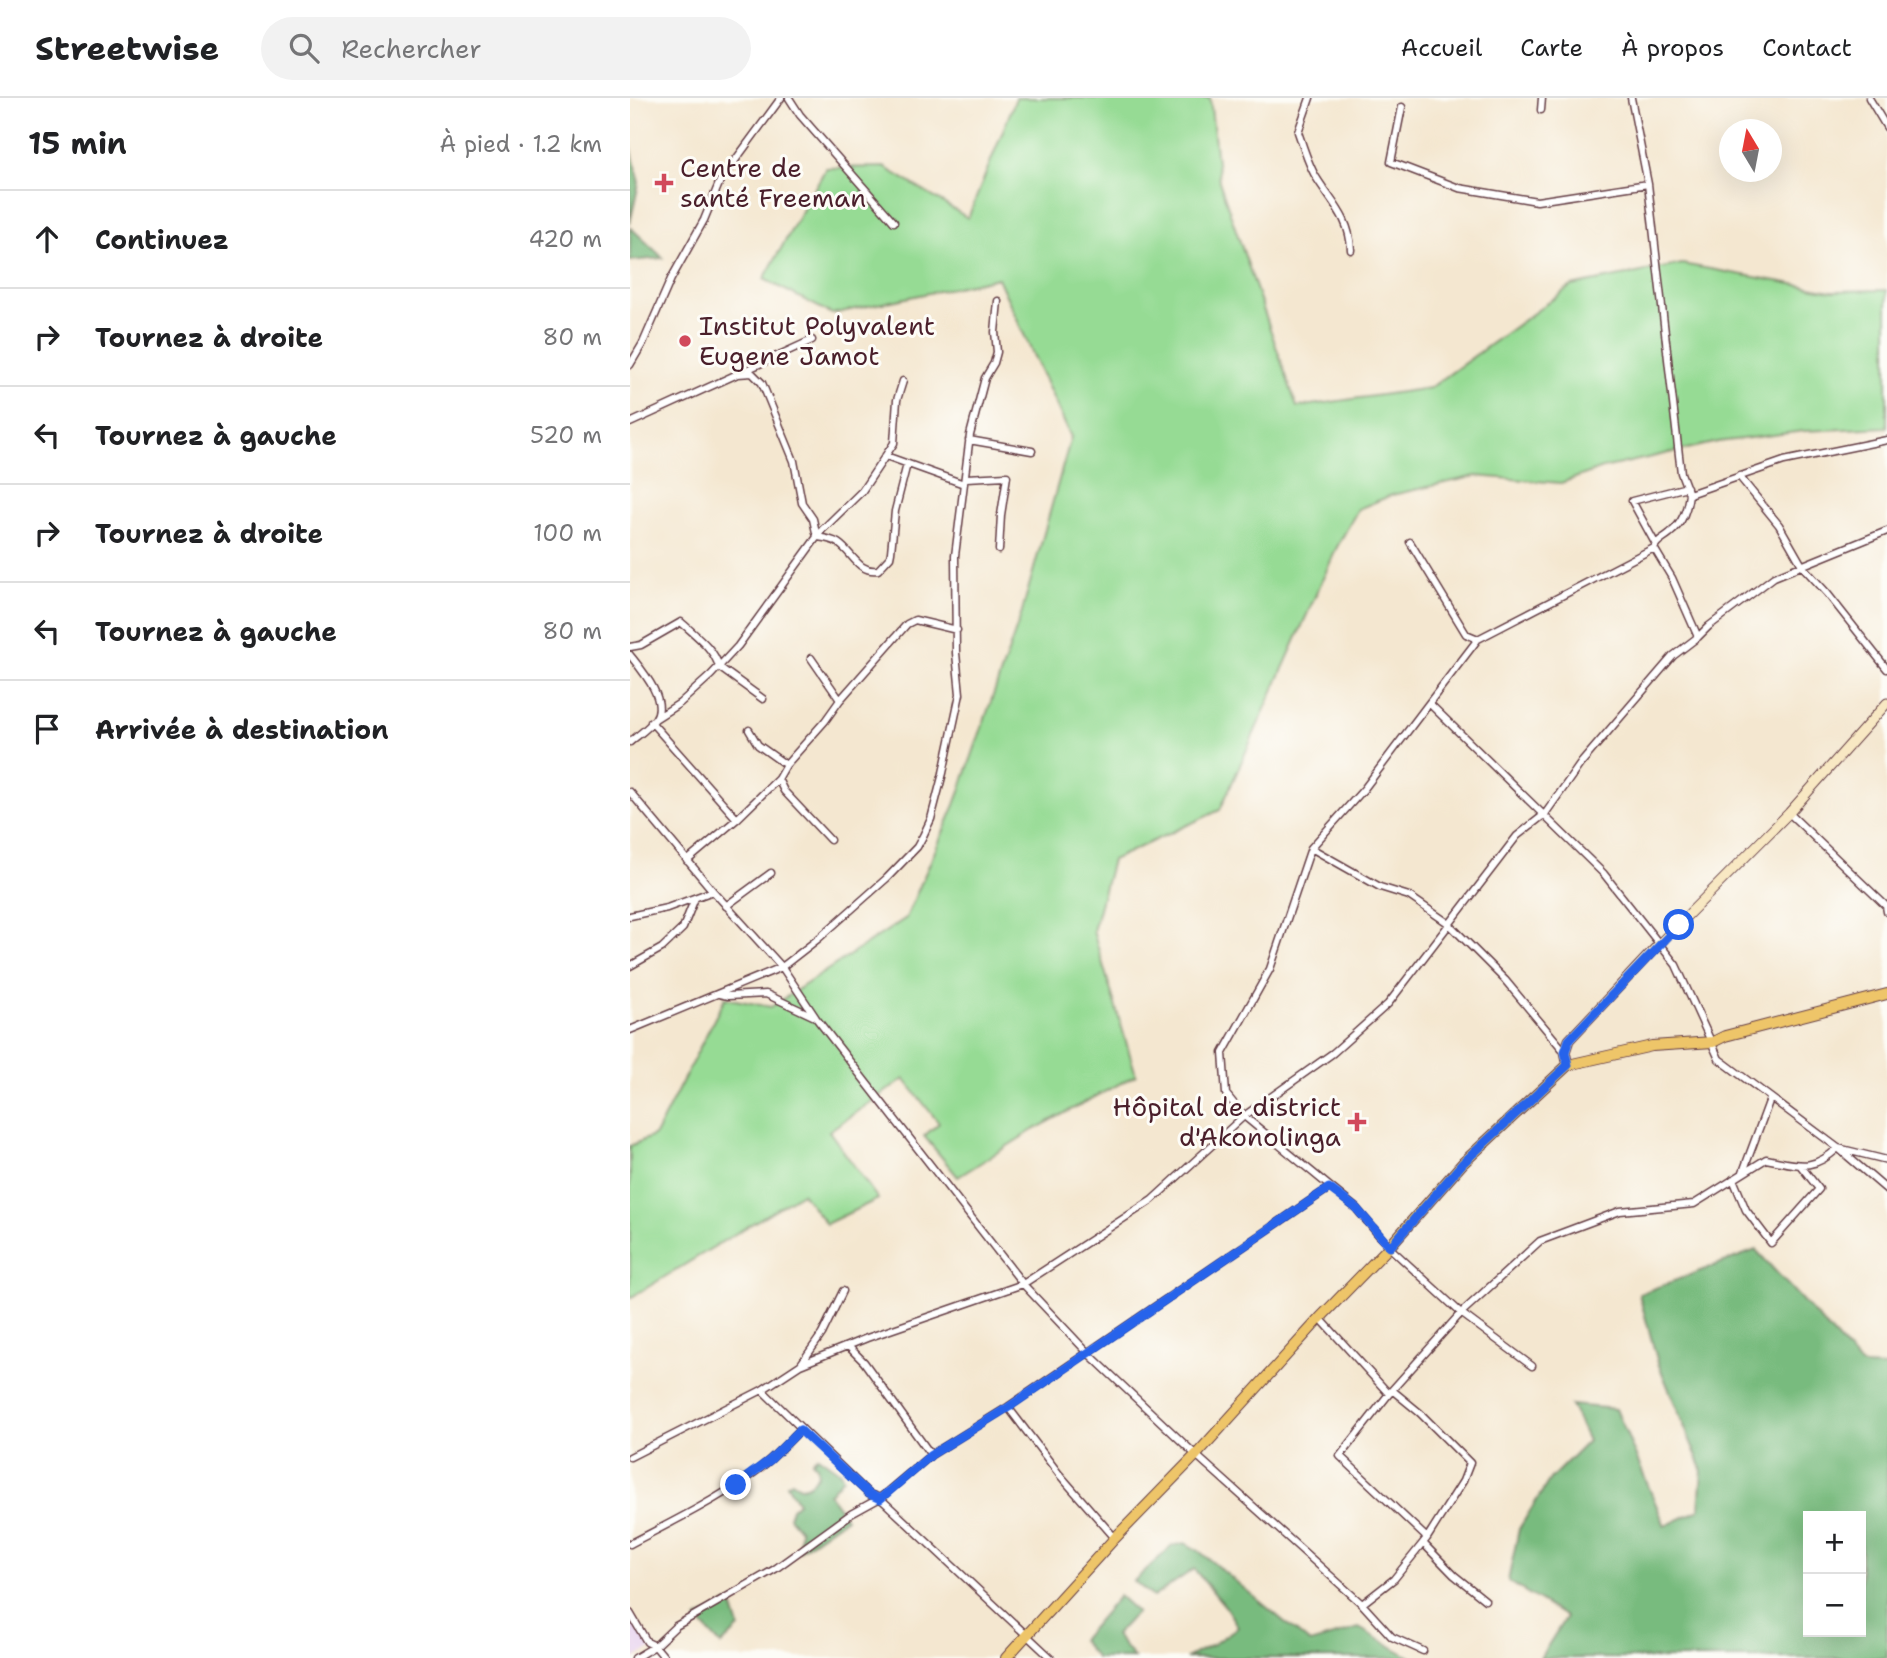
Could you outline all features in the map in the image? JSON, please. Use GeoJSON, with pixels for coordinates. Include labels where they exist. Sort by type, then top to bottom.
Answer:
{"type":"FeatureCollection","features":[{"type":"Feature","properties":{"kind":"main road"},"geometry":{"type":"LineString","coordinates":[[1006,1658],[1320,1318],[1390,1247],[1463,1163],[1568,1065],[1652,1046],[1713,1042],[1725,1036],[1887,994]]}},
{"type":"Feature","properties":{"kind":"street"},"geometry":{"type":"LineString","coordinates":[[630,365],[643,344],[671,279],[704,220],[720,181],[781,98]]}},
{"type":"Feature","properties":{"kind":"street"},"geometry":{"type":"LineString","coordinates":[[789,98],[800,115],[894,222]]}},
{"type":"Feature","properties":{"kind":"street"},"geometry":{"type":"LineString","coordinates":[[1310,98],[1298,132],[1314,175],[1338,207],[1350,232],[1351,250]]}},
{"type":"Feature","properties":{"kind":"street"},"geometry":{"type":"LineString","coordinates":[[1541,110],[1542,98]]}},
{"type":"Feature","properties":{"kind":"street"},"geometry":{"type":"LineString","coordinates":[[1532,1366],[1461,1313],[1390,1247],[1356,1208],[1244,1115],[1226,1094],[1223,1053],[1270,969],[1311,848],[1364,789],[1478,639],[1654,545],[1672,532],[1687,512],[1688,491],[1681,473],[1647,184],[1631,98]]}},
{"type":"Feature","properties":{"kind":"street"},"geometry":{"type":"LineString","coordinates":[[1869,98],[1887,128]]}},
{"type":"Feature","properties":{"kind":"street"},"geometry":{"type":"LineString","coordinates":[[1402,107],[1391,163],[1459,188],[1537,201],[1647,184]]}},
{"type":"Feature","properties":{"kind":"street"},"geometry":{"type":"LineString","coordinates":[[630,1030],[782,967],[818,939],[887,877],[923,836],[931,819],[940,785],[960,694],[955,556],[969,440],[985,378],[997,352],[995,332],[998,301]]}},
{"type":"Feature","properties":{"kind":"street"},"geometry":{"type":"LineString","coordinates":[[630,423],[812,340]]}},
{"type":"Feature","properties":{"kind":"street"},"geometry":{"type":"LineString","coordinates":[[738,374],[752,373],[762,383],[794,461],[802,503],[813,519],[817,537]]}},
{"type":"Feature","properties":{"kind":"street"},"geometry":{"type":"LineString","coordinates":[[630,743],[653,721],[680,704],[719,667],[738,646],[817,537],[835,515],[862,491],[894,443],[897,400],[903,381]]}},
{"type":"Feature","properties":{"kind":"street"},"geometry":{"type":"LineString","coordinates":[[969,440],[1032,451]]}},
{"type":"Feature","properties":{"kind":"street"},"geometry":{"type":"LineString","coordinates":[[1698,637],[1672,578],[1632,502],[1688,491],[1784,461],[1887,440]]}},
{"type":"Feature","properties":{"kind":"street"},"geometry":{"type":"LineString","coordinates":[[886,456],[965,481],[1007,476],[999,550]]}},
{"type":"Feature","properties":{"kind":"street"},"geometry":{"type":"LineString","coordinates":[[817,537],[838,543],[864,569],[878,570],[890,557],[895,511],[907,464]]}},
{"type":"Feature","properties":{"kind":"street"},"geometry":{"type":"LineString","coordinates":[[1738,476],[1779,525],[1803,567],[1828,593],[1887,668]]}},
{"type":"Feature","properties":{"kind":"street"},"geometry":{"type":"LineString","coordinates":[[630,1457],[762,1390],[800,1365],[867,1338],[1023,1284],[1152,1200],[1244,1115],[1333,1053],[1388,1004],[1517,836],[1545,814],[1581,763],[1673,656],[1773,577],[1887,531]]}},
{"type":"Feature","properties":{"kind":"street"},"geometry":{"type":"LineString","coordinates":[[1410,541],[1466,634],[1478,639]]}},
{"type":"Feature","properties":{"kind":"street"},"geometry":{"type":"LineString","coordinates":[[687,861],[737,819],[778,779],[786,765],[840,700],[912,620],[957,630]]}},
{"type":"Feature","properties":{"kind":"street"},"geometry":{"type":"LineString","coordinates":[[630,647],[641,645],[681,622],[702,640],[719,667],[763,699]]}},
{"type":"Feature","properties":{"kind":"street"},"geometry":{"type":"LineString","coordinates":[[630,654],[655,690],[659,706],[653,721]]}},
{"type":"Feature","properties":{"kind":"street"},"geometry":{"type":"LineString","coordinates":[[811,658],[840,700]]}},
{"type":"Feature","properties":{"kind":"street"},"geometry":{"type":"LineString","coordinates":[[1429,703],[1604,874],[1676,965],[1719,1059],[1838,1148],[1887,1190]]}},
{"type":"Feature","properties":{"kind":"street"},"geometry":{"type":"LineString","coordinates":[[1565,1052],[1569,1040],[1660,943],[1789,813],[1887,703]]}},
{"type":"Feature","properties":{"kind":"street"},"geometry":{"type":"LineString","coordinates":[[653,721],[737,819]]}},
{"type":"Feature","properties":{"kind":"street"},"geometry":{"type":"LineString","coordinates":[[749,730],[758,745],[786,765]]}},
{"type":"Feature","properties":{"kind":"street"},"geometry":{"type":"LineString","coordinates":[[778,779],[784,791],[830,840]]}},
{"type":"Feature","properties":{"kind":"street"},"geometry":{"type":"LineString","coordinates":[[630,792],[726,906],[782,967],[816,1018],[1023,1284],[1088,1353],[1196,1455],[1362,1604],[1392,1637],[1423,1651]]}},
{"type":"Feature","properties":{"kind":"street"},"geometry":{"type":"LineString","coordinates":[[1789,813],[1887,906],[1887,912]]}},
{"type":"Feature","properties":{"kind":"street"},"geometry":{"type":"LineString","coordinates":[[1311,848],[1380,887],[1409,896],[1448,923],[1505,981],[1565,1052],[1568,1065]]}},
{"type":"Feature","properties":{"kind":"street"},"geometry":{"type":"LineString","coordinates":[[726,906],[771,873]]}},
{"type":"Feature","properties":{"kind":"street"},"geometry":{"type":"LineString","coordinates":[[630,916],[667,908],[713,891]]}},
{"type":"Feature","properties":{"kind":"street"},"geometry":{"type":"LineString","coordinates":[[630,966],[662,948],[683,928],[695,898]]}},
{"type":"Feature","properties":{"kind":"street"},"geometry":{"type":"LineString","coordinates":[[718,993],[727,996],[766,994],[816,1018]]}},
{"type":"Feature","properties":{"kind":"street"},"geometry":{"type":"LineString","coordinates":[[1743,1172],[1770,1099]]}},
{"type":"Feature","properties":{"kind":"street"},"geometry":{"type":"LineString","coordinates":[[1838,1148],[1887,1160]]}},
{"type":"Feature","properties":{"kind":"street"},"geometry":{"type":"LineString","coordinates":[[1485,1600],[1454,1574],[1425,1540],[1340,1456],[1391,1392],[1461,1313],[1541,1241],[1620,1211],[1694,1204],[1766,1159],[1800,1165],[1823,1162],[1838,1148]]}},
{"type":"Feature","properties":{"kind":"street"},"geometry":{"type":"LineString","coordinates":[[1732,1179],[1746,1210],[1771,1243],[1819,1189],[1800,1165]]}},
{"type":"Feature","properties":{"kind":"street"},"geometry":{"type":"LineString","coordinates":[[635,1658],[656,1646],[677,1626],[775,1569],[851,1514],[880,1499],[931,1455],[1009,1407],[1329,1188]]}},
{"type":"Feature","properties":{"kind":"street"},"geometry":{"type":"LineString","coordinates":[[800,1365],[822,1334],[843,1291]]}},
{"type":"Feature","properties":{"kind":"street"},"geometry":{"type":"LineString","coordinates":[[1320,1318],[1391,1392],[1420,1413],[1470,1463],[1463,1481],[1425,1540],[1394,1579],[1362,1604]]}},
{"type":"Feature","properties":{"kind":"street"},"geometry":{"type":"LineString","coordinates":[[848,1346],[864,1362],[931,1455]]}},
{"type":"Feature","properties":{"kind":"street"},"geometry":{"type":"LineString","coordinates":[[762,1390],[800,1430],[869,1494],[880,1499],[1051,1658]]}},
{"type":"Feature","properties":{"kind":"street"},"geometry":{"type":"LineString","coordinates":[[1009,1407],[1059,1474],[1115,1538]]}},
{"type":"Feature","properties":{"kind":"street"},"geometry":{"type":"LineString","coordinates":[[630,1544],[749,1476],[770,1460],[800,1430]]}},
{"type":"Feature","properties":{"kind":"street"},"geometry":{"type":"LineString","coordinates":[[630,1613],[647,1643],[656,1646],[665,1658]]}},
{"type":"Feature","properties":{"kind":"shaded area"},"geometry":{"type":"Polygon","coordinates":[[[630,1613],[647,1642],[655,1646],[635,1658],[630,1658],[630,1613]]]}},
{"type":"Feature","properties":{"kind":"green space"},"geometry":{"type":"Polygon","coordinates":[[[1016,98],[1210,98],[1219,181],[1297,407],[1430,388],[1571,286],[1682,264],[1832,291],[1887,290],[1887,427],[1804,431],[1718,442],[1603,468],[1561,483],[1476,476],[1392,495],[1358,509],[1337,547],[1220,810],[1112,860],[1093,931],[1136,1075],[1033,1130],[958,1177],[924,1136],[939,1123],[904,1079],[829,1131],[878,1199],[826,1224],[802,1193],[630,1298],[630,1146],[655,1135],[725,998],[771,1007],[906,918],[955,805],[1021,615],[1071,437],[998,278],[832,314],[764,279],[826,168],[884,167],[968,218],[1016,98]]]}},
{"type":"Feature","properties":{"kind":"green space"},"geometry":{"type":"Polygon","coordinates":[[[630,143],[639,183],[630,223],[630,143]]]}},
{"type":"Feature","properties":{"kind":"green space"},"geometry":{"type":"Polygon","coordinates":[[[630,227],[663,258],[630,261],[630,227]]]}},
{"type":"Feature","properties":{"kind":"green space"},"geometry":{"type":"Polygon","coordinates":[[[1756,1250],[1862,1366],[1887,1367],[1887,1658],[1540,1658],[1566,1617],[1508,1581],[1519,1529],[1550,1479],[1588,1441],[1571,1405],[1616,1409],[1665,1526],[1699,1510],[1702,1469],[1658,1363],[1639,1294],[1756,1250]]]}},
{"type":"Feature","properties":{"kind":"green space"},"geometry":{"type":"Polygon","coordinates":[[[818,1456],[839,1471],[843,1478],[829,1494],[846,1518],[799,1551],[800,1530],[789,1517],[792,1508],[798,1503],[787,1484],[792,1481],[800,1487],[811,1483],[818,1475],[817,1466],[812,1461],[818,1456]]]}},
{"type":"Feature","properties":{"kind":"green space"},"geometry":{"type":"Polygon","coordinates":[[[1185,1543],[1199,1551],[1310,1643],[1359,1628],[1412,1658],[1186,1658],[1212,1645],[1238,1627],[1225,1606],[1194,1569],[1153,1597],[1134,1581],[1172,1546],[1185,1543]]]}},
{"type":"Feature","properties":{"kind":"green space"},"geometry":{"type":"Polygon","coordinates":[[[1119,1596],[1137,1612],[1115,1635],[1134,1658],[1096,1658],[1081,1640],[1119,1596]]]}},
{"type":"Feature","properties":{"kind":"green space"},"geometry":{"type":"Polygon","coordinates":[[[728,1603],[732,1605],[739,1628],[721,1645],[697,1619],[728,1603]]]}},
{"type":"Feature","properties":{"kind":"place","name":"Centre de santé Freeman"},"geometry":{"type":"Point","coordinates":[664,183]}},
{"type":"Feature","properties":{"kind":"place","name":"Institut Polyvalent Eugene Jamot"},"geometry":{"type":"Point","coordinates":[685,341]}},
{"type":"Feature","properties":{"kind":"place","name":"Hôpital de district d'Akonolinga"},"geometry":{"type":"Point","coordinates":[1357,1122]}},
{"type":"Feature","properties":{"kind":"route"},"geometry":{"type":"LineString","coordinates":[[736,1485],[770,1460],[800,1430],[869,1494],[880,1499],[946,1444],[1009,1407],[1329,1188],[1356,1208],[1390,1247],[1463,1163],[1568,1065],[1565,1052],[1569,1040],[1679,925]]}}]}
